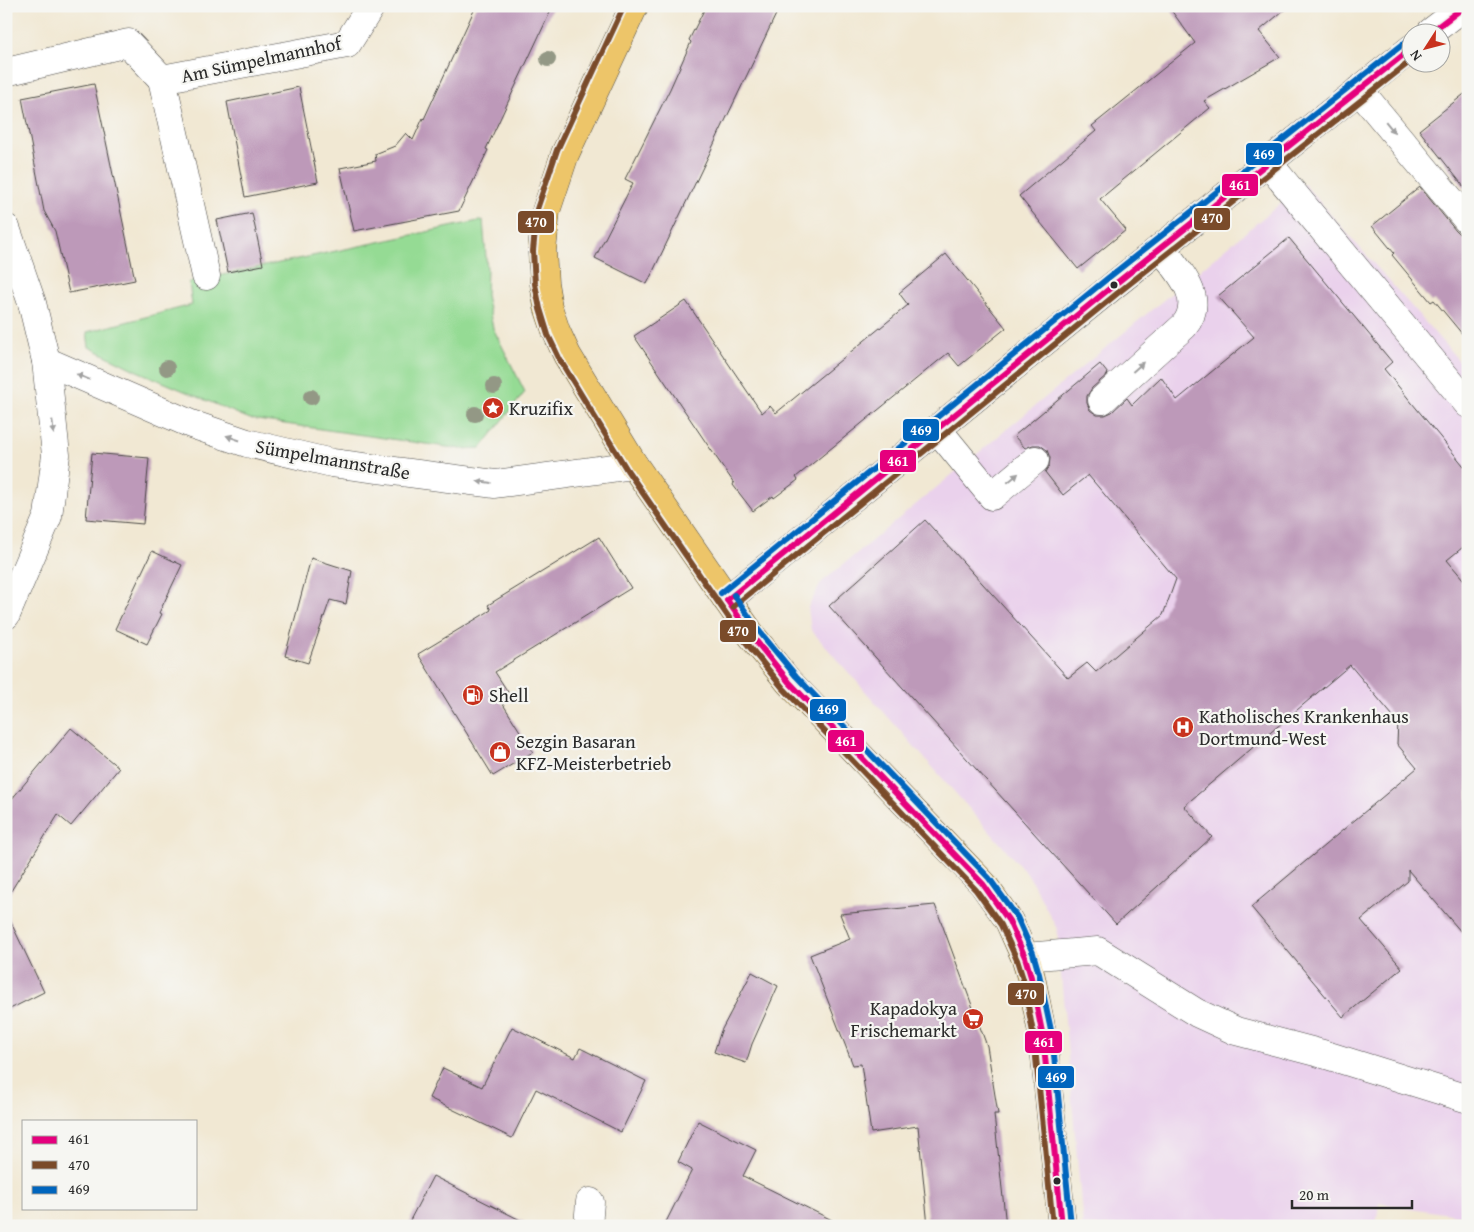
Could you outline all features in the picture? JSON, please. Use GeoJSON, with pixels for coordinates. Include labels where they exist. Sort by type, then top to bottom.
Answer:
{"type":"FeatureCollection","features":[{"type":"Feature","properties":{"kind":"main road"},"geometry":{"type":"LineString","coordinates":[[634,6],[560,168],[546,211],[542,251],[544,283],[548,307],[556,331],[567,355],[634,465],[752,636],[789,682],[983,884],[1009,921],[1032,977],[1043,1037],[1062,1226]]}},
{"type":"Feature","properties":{"kind":"street","name":"Am Sümpelmannhof"},"geometry":{"type":"LineString","coordinates":[[162,79],[347,44],[371,6]]}},
{"type":"Feature","properties":{"kind":"street"},"geometry":{"type":"LineString","coordinates":[[1444,22],[1465,6]]}},
{"type":"Feature","properties":{"kind":"street","name":"Am Sümpelmannhof"},"geometry":{"type":"LineString","coordinates":[[6,72],[128,43],[162,79],[206,276]]}},
{"type":"Feature","properties":{"kind":"street"},"geometry":{"type":"LineString","coordinates":[[727,600],[1402,56]]}},
{"type":"Feature","properties":{"kind":"street"},"geometry":{"type":"LineString","coordinates":[[1360,90],[1463,205]]}},
{"type":"Feature","properties":{"kind":"street"},"geometry":{"type":"LineString","coordinates":[[1268,163],[1468,404]]}},
{"type":"Feature","properties":{"kind":"street"},"geometry":{"type":"LineString","coordinates":[[6,228],[32,303],[46,362],[56,455],[48,516],[6,615]]}},
{"type":"Feature","properties":{"kind":"street"},"geometry":{"type":"LineString","coordinates":[[1102,400],[1184,326],[1192,311],[1192,294],[1189,285],[1162,248]]}},
{"type":"Feature","properties":{"kind":"street","name":"Sümpelmannstraße"},"geometry":{"type":"LineString","coordinates":[[46,362],[192,424],[248,443],[332,462],[495,484],[634,465]]}},
{"type":"Feature","properties":{"kind":"street"},"geometry":{"type":"LineString","coordinates":[[938,430],[992,496],[1035,460]]}},
{"type":"Feature","properties":{"kind":"street"},"geometry":{"type":"LineString","coordinates":[[1025,957],[1098,951],[1197,1013],[1236,1030],[1323,1054],[1468,1099]]}},
{"type":"Feature","properties":{"kind":"shaded area","name":"Katholisches Krankenhaus Dortmund-West"},"geometry":{"type":"Polygon","coordinates":[[[1304,184],[1468,371],[1468,1217],[1379,1203],[1376,1226],[1240,1226],[1228,1218],[1156,1226],[1083,1226],[1057,929],[1029,876],[811,630],[808,607],[822,582],[1304,184]]]}},
{"type":"Feature","properties":{"kind":"green space"},"geometry":{"type":"Polygon","coordinates":[[[483,220],[487,270],[486,295],[493,328],[525,392],[481,448],[461,449],[250,419],[137,371],[89,347],[87,332],[192,305],[189,282],[483,220]]]}},
{"type":"Feature","properties":{"kind":"building"},"geometry":{"type":"Polygon","coordinates":[[[476,6],[553,6],[459,211],[354,231],[340,168],[376,161],[375,154],[395,146],[406,133],[413,140],[476,6]]]}},
{"type":"Feature","properties":{"kind":"building"},"geometry":{"type":"Polygon","coordinates":[[[706,6],[780,6],[647,284],[595,258],[633,183],[625,179],[670,89],[691,42],[689,40],[706,6]]]}},
{"type":"Feature","properties":{"kind":"building"},"geometry":{"type":"Polygon","coordinates":[[[1168,6],[1289,6],[1259,31],[1280,57],[1204,101],[1210,108],[1100,199],[1126,230],[1078,269],[1019,196],[1096,131],[1092,126],[1195,43],[1168,6]]]}},
{"type":"Feature","properties":{"kind":"building"},"geometry":{"type":"Polygon","coordinates":[[[94,84],[135,280],[69,293],[55,231],[44,211],[22,98],[94,84]]]}},
{"type":"Feature","properties":{"kind":"building"},"geometry":{"type":"Polygon","coordinates":[[[299,87],[318,182],[245,197],[227,102],[299,87]]]}},
{"type":"Feature","properties":{"kind":"building"},"geometry":{"type":"Polygon","coordinates":[[[1468,91],[1468,192],[1419,130],[1468,91]]]}},
{"type":"Feature","properties":{"kind":"building"},"geometry":{"type":"Polygon","coordinates":[[[1420,187],[1456,231],[1468,242],[1468,341],[1434,300],[1431,302],[1392,255],[1394,253],[1372,226],[1420,187]]]}},
{"type":"Feature","properties":{"kind":"building"},"geometry":{"type":"Polygon","coordinates":[[[252,213],[263,265],[228,272],[217,220],[252,213]]]}},
{"type":"Feature","properties":{"kind":"building"},"geometry":{"type":"Polygon","coordinates":[[[1289,238],[1392,362],[1384,369],[1468,471],[1468,543],[1447,560],[1468,585],[1468,940],[1408,870],[1408,881],[1361,920],[1402,968],[1343,1017],[1251,907],[1417,768],[1397,744],[1398,722],[1350,665],[1184,806],[1212,837],[1116,924],[829,606],[925,520],[1068,678],[1087,663],[1096,672],[1163,615],[1176,579],[1088,475],[1063,495],[1045,472],[1049,466],[1050,458],[1047,450],[1040,445],[1025,448],[1014,436],[1100,364],[1108,374],[1092,388],[1087,396],[1090,410],[1097,415],[1105,415],[1112,412],[1127,398],[1132,405],[1161,377],[1177,400],[1254,337],[1218,296],[1289,238]]]}},
{"type":"Feature","properties":{"kind":"building"},"geometry":{"type":"Polygon","coordinates":[[[946,254],[1006,328],[959,366],[948,353],[796,477],[798,480],[753,511],[733,485],[734,483],[634,336],[686,301],[762,413],[770,406],[776,413],[908,305],[899,293],[946,254]]]}},
{"type":"Feature","properties":{"kind":"building"},"geometry":{"type":"Polygon","coordinates":[[[92,453],[149,458],[143,524],[86,519],[92,453]]]}},
{"type":"Feature","properties":{"kind":"building"},"geometry":{"type":"Polygon","coordinates":[[[599,537],[631,588],[495,672],[508,692],[499,698],[533,752],[493,776],[418,654],[491,610],[488,605],[599,537]]]}},
{"type":"Feature","properties":{"kind":"building"},"geometry":{"type":"Polygon","coordinates":[[[152,551],[182,565],[159,613],[162,614],[147,644],[115,629],[152,551]]]}},
{"type":"Feature","properties":{"kind":"building"},"geometry":{"type":"Polygon","coordinates":[[[311,558],[352,571],[346,604],[330,600],[308,663],[285,656],[311,558]]]}},
{"type":"Feature","properties":{"kind":"building"},"geometry":{"type":"Polygon","coordinates":[[[71,728],[119,768],[71,826],[58,815],[6,899],[6,806],[71,728]]]}},
{"type":"Feature","properties":{"kind":"building"},"geometry":{"type":"Polygon","coordinates":[[[935,905],[987,1046],[998,1114],[994,1114],[1006,1226],[928,1226],[918,1126],[871,1133],[861,1064],[853,1065],[810,955],[850,939],[840,914],[935,905]]]}},
{"type":"Feature","properties":{"kind":"building"},"geometry":{"type":"Polygon","coordinates":[[[6,912],[44,992],[6,1011],[6,912]]]}},
{"type":"Feature","properties":{"kind":"building"},"geometry":{"type":"Polygon","coordinates":[[[752,972],[778,986],[752,1044],[746,1063],[714,1052],[721,1031],[752,972]]]}},
{"type":"Feature","properties":{"kind":"building"},"geometry":{"type":"Polygon","coordinates":[[[512,1027],[575,1058],[580,1048],[646,1081],[621,1132],[536,1089],[512,1138],[429,1098],[443,1068],[482,1087],[512,1027]]]}},
{"type":"Feature","properties":{"kind":"building"},"geometry":{"type":"Polygon","coordinates":[[[698,1121],[756,1150],[743,1176],[844,1226],[664,1226],[692,1170],[678,1162],[698,1121]]]}},
{"type":"Feature","properties":{"kind":"building"},"geometry":{"type":"Polygon","coordinates":[[[433,1176],[532,1226],[407,1226],[433,1176]]]}},
{"type":"Feature","properties":{"kind":"transit line","name":"470"},"geometry":{"type":"LineString","coordinates":[[624,6],[557,150],[537,209],[533,251],[535,284],[548,335],[560,360],[627,470],[745,641],[783,688],[976,890],[1001,925],[1017,960],[1023,979],[1034,1038],[1053,1226]]}},
{"type":"Feature","properties":{"kind":"transit line","name":"461"},"geometry":{"type":"LineString","coordinates":[[1444,22],[1465,6]]}},
{"type":"Feature","properties":{"kind":"transit line","name":"469"},"geometry":{"type":"LineString","coordinates":[[721,593],[1108,278],[1402,45]]}},
{"type":"Feature","properties":{"kind":"transit line","name":"461"},"geometry":{"type":"LineString","coordinates":[[727,600],[1114,285],[1402,56]]}},
{"type":"Feature","properties":{"kind":"transit line","name":"470"},"geometry":{"type":"LineString","coordinates":[[733,607],[1119,292],[1402,68]]}},
{"type":"Feature","properties":{"kind":"transit line","name":"469"},"geometry":{"type":"LineString","coordinates":[[734,595],[759,631],[796,676],[989,878],[1017,917],[1033,953],[1052,1035],[1071,1225]]}},
{"type":"Feature","properties":{"kind":"transit line","name":"461"},"geometry":{"type":"LineString","coordinates":[[727,600],[752,636],[789,682],[983,884],[1009,921],[1025,957],[1031,977],[1043,1037],[1062,1226]]}},
{"type":"Feature","properties":{"kind":"place","name":"Kruzifix"},"geometry":{"type":"Point","coordinates":[493,408]}},
{"type":"Feature","properties":{"kind":"place","name":"Shell"},"geometry":{"type":"Point","coordinates":[473,695]}},
{"type":"Feature","properties":{"kind":"place","name":"Katholisches Krankenhaus Dortmund-West"},"geometry":{"type":"Point","coordinates":[1183,727]}},
{"type":"Feature","properties":{"kind":"place","name":"Sezgin Basaran KFZ-Meisterbetrieb"},"geometry":{"type":"Point","coordinates":[500,752]}},
{"type":"Feature","properties":{"kind":"place","name":"Kapadokya Frischemarkt"},"geometry":{"type":"Point","coordinates":[973,1019]}}]}
